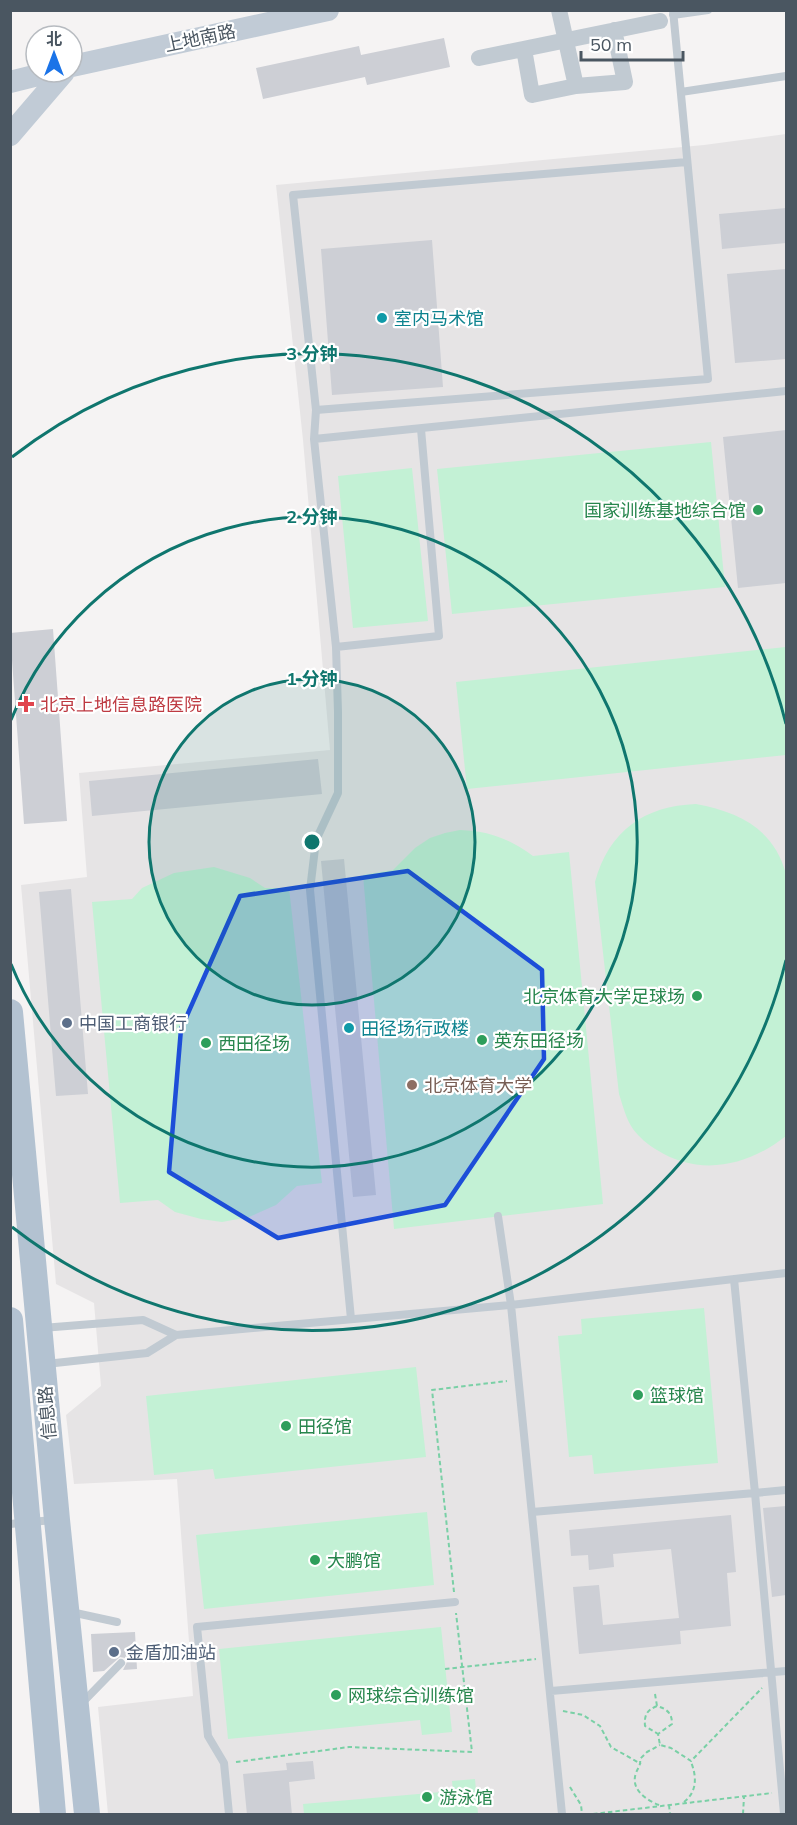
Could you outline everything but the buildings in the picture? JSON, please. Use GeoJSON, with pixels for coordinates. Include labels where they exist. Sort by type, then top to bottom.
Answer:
{"type":"FeatureCollection","features":[{"type":"Feature","properties":{"kind":"main road","name":"信息路"},"geometry":{"type":"LineString","coordinates":[[10,1012],[87,1815]]}},
{"type":"Feature","properties":{"kind":"main road","name":"信息路"},"geometry":{"type":"LineString","coordinates":[[10,1320],[19,1523],[53,1815]]}},
{"type":"Feature","properties":{"kind":"street","name":"上地南路"},"geometry":{"type":"LineString","coordinates":[[84,63],[328,10]]}},
{"type":"Feature","properties":{"kind":"street"},"geometry":{"type":"LineString","coordinates":[[559,10],[576,86]]}},
{"type":"Feature","properties":{"kind":"street"},"geometry":{"type":"LineString","coordinates":[[479,58],[669,16]]}},
{"type":"Feature","properties":{"kind":"street"},"geometry":{"type":"LineString","coordinates":[[524,49],[532,95],[576,86],[625,82],[614,30]]}},
{"type":"Feature","properties":{"kind":"street"},"geometry":{"type":"LineString","coordinates":[[10,135],[54,84]]}},
{"type":"Feature","properties":{"kind":"lane"},"geometry":{"type":"LineString","coordinates":[[316,410],[708,379],[681,92],[669,16],[708,10]]}},
{"type":"Feature","properties":{"kind":"lane"},"geometry":{"type":"LineString","coordinates":[[681,92],[786,76]]}},
{"type":"Feature","properties":{"kind":"lane"},"geometry":{"type":"LineString","coordinates":[[351,1318],[310,890],[316,840],[338,793],[336,647],[314,439],[316,410],[293,195],[687,162]]}},
{"type":"Feature","properties":{"kind":"lane"},"geometry":{"type":"LineString","coordinates":[[314,439],[786,391]]}},
{"type":"Feature","properties":{"kind":"lane"},"geometry":{"type":"LineString","coordinates":[[336,647],[439,636],[421,429]]}},
{"type":"Feature","properties":{"kind":"lane"},"geometry":{"type":"LineString","coordinates":[[498,1216],[511,1305],[562,1815]]}},
{"type":"Feature","properties":{"kind":"lane"},"geometry":{"type":"LineString","coordinates":[[43,1364],[147,1353],[176,1335],[511,1305],[786,1273]]}},
{"type":"Feature","properties":{"kind":"lane"},"geometry":{"type":"LineString","coordinates":[[734,1279],[784,1815]]}},
{"type":"Feature","properties":{"kind":"lane"},"geometry":{"type":"LineString","coordinates":[[39,1329],[143,1320],[176,1335]]}},
{"type":"Feature","properties":{"kind":"lane"},"geometry":{"type":"LineString","coordinates":[[532,1512],[786,1490]]}},
{"type":"Feature","properties":{"kind":"lane"},"geometry":{"type":"LineString","coordinates":[[19,1523],[57,1520]]}},
{"type":"Feature","properties":{"kind":"lane"},"geometry":{"type":"LineString","coordinates":[[229,1815],[224,1763],[208,1736],[197,1627],[455,1602]]}},
{"type":"Feature","properties":{"kind":"lane"},"geometry":{"type":"LineString","coordinates":[[66,1611],[117,1622]]}},
{"type":"Feature","properties":{"kind":"lane"},"geometry":{"type":"LineString","coordinates":[[76,1709],[121,1664]]}},
{"type":"Feature","properties":{"kind":"lane"},"geometry":{"type":"LineString","coordinates":[[551,1691],[654,1682],[770,1676],[786,1671]]}},
{"type":"Feature","properties":{"kind":"path"},"geometry":{"type":"LineString","coordinates":[[224,1763],[349,1747],[472,1752],[432,1390],[518,1380]]}},
{"type":"Feature","properties":{"kind":"path"},"geometry":{"type":"LineString","coordinates":[[446,1669],[548,1658]]}},
{"type":"Feature","properties":{"kind":"path"},"geometry":{"type":"LineString","coordinates":[[691,1761],[770,1676]]}},
{"type":"Feature","properties":{"kind":"path"},"geometry":{"type":"LineString","coordinates":[[654,1682],[657,1706]]}},
{"type":"Feature","properties":{"kind":"path"},"geometry":{"type":"LineString","coordinates":[[658,1734],[672,1724],[672,1716],[667,1709],[657,1706],[650,1709],[644,1719],[645,1726],[658,1734],[660,1745]]}},
{"type":"Feature","properties":{"kind":"path"},"geometry":{"type":"LineString","coordinates":[[561,1712],[568,1711],[583,1715],[600,1726],[611,1748],[641,1764]]}},
{"type":"Feature","properties":{"kind":"path"},"geometry":{"type":"LineString","coordinates":[[661,1806],[646,1800],[635,1786],[635,1774],[641,1764],[640,1759],[660,1745],[671,1748],[691,1761],[695,1771],[695,1786],[691,1797],[681,1804]]}},
{"type":"Feature","properties":{"kind":"path"},"geometry":{"type":"LineString","coordinates":[[593,1815],[782,1792]]}},
{"type":"Feature","properties":{"kind":"path"},"geometry":{"type":"LineString","coordinates":[[743,1815],[744,1797]]}},
{"type":"Feature","properties":{"kind":"path"},"geometry":{"type":"LineString","coordinates":[[669,1805],[670,1815]]}},
{"type":"Feature","properties":{"kind":"highlighted area"},"geometry":{"type":"Polygon","coordinates":[[[408,871],[542,970],[544,1059],[445,1205],[278,1238],[169,1172],[181,1029],[240,896],[408,871]]]}},
{"type":"Feature","properties":{"kind":"shaded area","name":"北京体育大学"},"geometry":{"type":"Polygon","coordinates":[[[786,134],[786,1814],[108,1814],[98,1707],[193,1696],[177,1479],[74,1484],[66,1415],[101,1386],[94,1303],[56,1284],[21,885],[87,877],[79,773],[330,750],[303,440],[276,185],[704,145],[786,134]]]}},
{"type":"Feature","properties":{"kind":"green space"},"geometry":{"type":"Polygon","coordinates":[[[711,442],[725,587],[452,614],[437,469],[711,442]]]}},
{"type":"Feature","properties":{"kind":"green space"},"geometry":{"type":"Polygon","coordinates":[[[412,468],[428,621],[353,628],[338,476],[412,468]]]}},
{"type":"Feature","properties":{"kind":"green space"},"geometry":{"type":"Polygon","coordinates":[[[786,647],[786,755],[467,789],[456,682],[786,647]]]}},
{"type":"Feature","properties":{"kind":"green space","name":"北京体育大学足球场"},"geometry":{"type":"Polygon","coordinates":[[[696,804],[727,812],[753,825],[773,845],[786,874],[786,1136],[756,1155],[740,1161],[707,1165],[673,1158],[654,1148],[635,1132],[627,1117],[619,1094],[595,882],[609,849],[619,835],[631,825],[660,810],[696,804]]]}},
{"type":"Feature","properties":{"kind":"green space","name":"英东田径场"},"geometry":{"type":"Polygon","coordinates":[[[460,830],[499,837],[533,856],[569,852],[603,1204],[394,1229],[363,875],[393,870],[415,848],[430,838],[460,830]]]}},
{"type":"Feature","properties":{"kind":"green space","name":"西田径场"},"geometry":{"type":"Polygon","coordinates":[[[214,867],[250,878],[265,888],[289,888],[322,1183],[297,1186],[276,1205],[249,1217],[222,1222],[175,1212],[158,1200],[120,1203],[92,902],[132,899],[142,888],[174,873],[214,867]]]}},
{"type":"Feature","properties":{"kind":"green space","name":"篮球馆"},"geometry":{"type":"Polygon","coordinates":[[[704,1308],[718,1463],[594,1474],[592,1455],[569,1457],[558,1336],[582,1334],[581,1319],[704,1308]]]}},
{"type":"Feature","properties":{"kind":"green space","name":"田径馆"},"geometry":{"type":"Polygon","coordinates":[[[416,1367],[426,1457],[215,1479],[213,1469],[154,1475],[146,1396],[416,1367]]]}},
{"type":"Feature","properties":{"kind":"green space","name":"大鹏馆"},"geometry":{"type":"Polygon","coordinates":[[[427,1512],[434,1585],[204,1609],[196,1535],[427,1512]]]}},
{"type":"Feature","properties":{"kind":"green space","name":"网球综合训练馆"},"geometry":{"type":"Polygon","coordinates":[[[441,1627],[452,1732],[422,1735],[420,1720],[228,1739],[219,1649],[441,1627]]]}},
{"type":"Feature","properties":{"kind":"green space","name":"游泳馆"},"geometry":{"type":"Polygon","coordinates":[[[475,1779],[478,1814],[304,1814],[303,1804],[453,1791],[452,1781],[475,1779]]]}},
{"type":"Feature","properties":{"kind":"place","name":"室内马术馆"},"geometry":{"type":"Point","coordinates":[382,318]}},
{"type":"Feature","properties":{"kind":"place","name":"国家训练基地综合馆"},"geometry":{"type":"Point","coordinates":[758,510]}},
{"type":"Feature","properties":{"kind":"place","name":"北京上地信息路医院"},"geometry":{"type":"Point","coordinates":[26,704]}},
{"type":"Feature","properties":{"kind":"place","name":"北京体育大学足球场"},"geometry":{"type":"Point","coordinates":[697,996]}},
{"type":"Feature","properties":{"kind":"place","name":"中国工商银行"},"geometry":{"type":"Point","coordinates":[67,1023]}},
{"type":"Feature","properties":{"kind":"place","name":"田径场行政楼"},"geometry":{"type":"Point","coordinates":[349,1028]}},
{"type":"Feature","properties":{"kind":"place","name":"英东田径场"},"geometry":{"type":"Point","coordinates":[482,1040]}},
{"type":"Feature","properties":{"kind":"place","name":"西田径场"},"geometry":{"type":"Point","coordinates":[206,1043]}},
{"type":"Feature","properties":{"kind":"place","name":"北京体育大学"},"geometry":{"type":"Point","coordinates":[412,1085]}},
{"type":"Feature","properties":{"kind":"place","name":"篮球馆"},"geometry":{"type":"Point","coordinates":[638,1395]}},
{"type":"Feature","properties":{"kind":"place","name":"田径馆"},"geometry":{"type":"Point","coordinates":[286,1426]}},
{"type":"Feature","properties":{"kind":"place","name":"大鹏馆"},"geometry":{"type":"Point","coordinates":[315,1560]}},
{"type":"Feature","properties":{"kind":"place","name":"金盾加油站"},"geometry":{"type":"Point","coordinates":[114,1652]}},
{"type":"Feature","properties":{"kind":"place","name":"网球综合训练馆"},"geometry":{"type":"Point","coordinates":[336,1695]}},
{"type":"Feature","properties":{"kind":"place","name":"游泳馆"},"geometry":{"type":"Point","coordinates":[427,1797]}}]}
